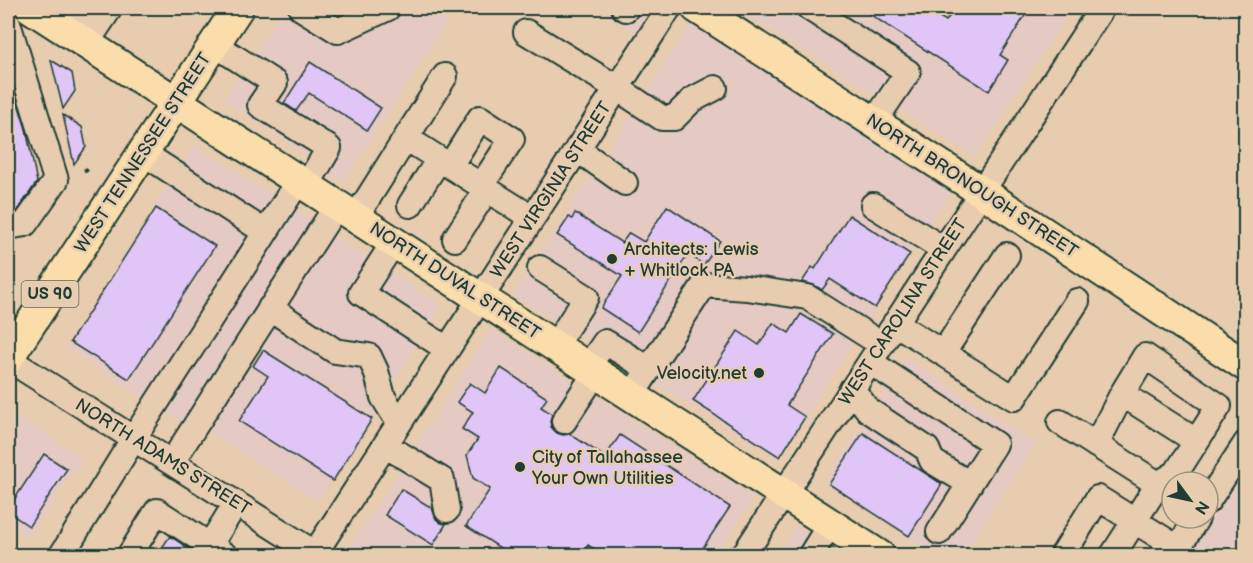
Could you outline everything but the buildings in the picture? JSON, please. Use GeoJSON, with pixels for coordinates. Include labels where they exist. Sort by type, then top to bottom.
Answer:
{"type":"FeatureCollection","features":[{"type":"Feature","properties":{"kind":"main road","name":"WEST TENNESSEE STREET"},"geometry":{"type":"LineString","coordinates":[[8,359],[238,8]]}},
{"type":"Feature","properties":{"kind":"main road","name":"NORTH BRONOUGH STREET"},"geometry":{"type":"LineString","coordinates":[[697,8],[982,192],[1245,366]]}},
{"type":"Feature","properties":{"kind":"main road","name":"NORTH DUVAL STREET"},"geometry":{"type":"LineString","coordinates":[[19,14],[79,39],[880,555]]}},
{"type":"Feature","properties":{"kind":"street"},"geometry":{"type":"LineString","coordinates":[[79,39],[89,8]]}},
{"type":"Feature","properties":{"kind":"street"},"geometry":{"type":"LineString","coordinates":[[79,39],[110,8]]}},
{"type":"Feature","properties":{"kind":"street"},"geometry":{"type":"LineString","coordinates":[[301,8],[338,30],[388,8]]}},
{"type":"Feature","properties":{"kind":"street","name":"WEST VIRGINIA STREET"},"geometry":{"type":"LineString","coordinates":[[316,555],[399,423],[669,8]]}},
{"type":"Feature","properties":{"kind":"street"},"geometry":{"type":"LineString","coordinates":[[809,8],[908,72],[874,122]]}},
{"type":"Feature","properties":{"kind":"street","name":"WEST CAROLINA STREET"},"geometry":{"type":"LineString","coordinates":[[743,555],[1102,8]]}},
{"type":"Feature","properties":{"kind":"street"},"geometry":{"type":"LineString","coordinates":[[8,227],[26,224],[56,180],[19,14]]}},
{"type":"Feature","properties":{"kind":"street"},"geometry":{"type":"LineString","coordinates":[[526,32],[662,118],[674,118],[692,100],[715,88]]}},
{"type":"Feature","properties":{"kind":"street"},"geometry":{"type":"LineString","coordinates":[[62,555],[266,232],[329,148],[261,105],[275,83],[214,44]]}},
{"type":"Feature","properties":{"kind":"street"},"geometry":{"type":"LineString","coordinates":[[172,462],[270,308],[406,138],[445,76]]}},
{"type":"Feature","properties":{"kind":"street"},"geometry":{"type":"LineString","coordinates":[[410,205],[480,118],[512,139],[455,239]]}},
{"type":"Feature","properties":{"kind":"street"},"geometry":{"type":"LineString","coordinates":[[406,138],[532,218]]}},
{"type":"Feature","properties":{"kind":"street"},"geometry":{"type":"LineString","coordinates":[[577,149],[625,183]]}},
{"type":"Feature","properties":{"kind":"street"},"geometry":{"type":"LineString","coordinates":[[143,153],[266,232]]}},
{"type":"Feature","properties":{"kind":"street"},"geometry":{"type":"LineString","coordinates":[[873,205],[943,249]]}},
{"type":"Feature","properties":{"kind":"street"},"geometry":{"type":"LineString","coordinates":[[394,242],[361,293],[447,349]]}},
{"type":"Feature","properties":{"kind":"street"},"geometry":{"type":"LineString","coordinates":[[943,353],[1006,255]]}},
{"type":"Feature","properties":{"kind":"street"},"geometry":{"type":"LineString","coordinates":[[540,268],[586,297],[555,346]]}},
{"type":"Feature","properties":{"kind":"street"},"geometry":{"type":"LineString","coordinates":[[632,395],[704,285],[747,288],[807,297],[875,353],[995,444],[939,532]]}},
{"type":"Feature","properties":{"kind":"street"},"geometry":{"type":"LineString","coordinates":[[895,323],[1014,398],[1077,301]]}},
{"type":"Feature","properties":{"kind":"street"},"geometry":{"type":"LineString","coordinates":[[270,308],[335,351],[369,356],[383,397],[399,423]]}},
{"type":"Feature","properties":{"kind":"street"},"geometry":{"type":"LineString","coordinates":[[564,421],[605,342],[649,369]]}},
{"type":"Feature","properties":{"kind":"street"},"geometry":{"type":"LineString","coordinates":[[1096,445],[1122,394],[1145,356],[1219,406],[1176,473],[1158,484],[1112,555]]}},
{"type":"Feature","properties":{"kind":"street","name":"NORTH ADAMS STREET"},"geometry":{"type":"LineString","coordinates":[[8,359],[316,555]]}},
{"type":"Feature","properties":{"kind":"street"},"geometry":{"type":"LineString","coordinates":[[852,389],[868,410],[927,449],[932,461],[970,484]]}},
{"type":"Feature","properties":{"kind":"street"},"geometry":{"type":"LineString","coordinates":[[1122,394],[1196,441]]}},
{"type":"Feature","properties":{"kind":"street"},"geometry":{"type":"LineString","coordinates":[[1060,422],[1158,484]]}},
{"type":"Feature","properties":{"kind":"street"},"geometry":{"type":"LineString","coordinates":[[1220,482],[1245,443]]}},
{"type":"Feature","properties":{"kind":"street"},"geometry":{"type":"LineString","coordinates":[[385,445],[442,480],[447,510]]}},
{"type":"Feature","properties":{"kind":"street"},"geometry":{"type":"LineString","coordinates":[[1062,555],[1098,498],[1134,520],[1175,552],[1189,530]]}},
{"type":"Feature","properties":{"kind":"street"},"geometry":{"type":"LineString","coordinates":[[129,555],[157,511],[218,550],[236,503]]}},
{"type":"Feature","properties":{"kind":"street"},"geometry":{"type":"LineString","coordinates":[[810,555],[830,524]]}},
{"type":"Feature","properties":{"kind":"path"},"geometry":{"type":"LineString","coordinates":[[86,168],[88,174]]}},
{"type":"Feature","properties":{"kind":"shaded area"},"geometry":{"type":"Polygon","coordinates":[[[284,8],[457,8],[344,181],[224,100],[284,8]]]}},
{"type":"Feature","properties":{"kind":"shaded area"},"geometry":{"type":"Polygon","coordinates":[[[595,8],[655,8],[639,34],[595,8]]]}},
{"type":"Feature","properties":{"kind":"shaded area"},"geometry":{"type":"Polygon","coordinates":[[[736,8],[1072,8],[975,157],[736,8]]]}},
{"type":"Feature","properties":{"kind":"shaded area"},"geometry":{"type":"Polygon","coordinates":[[[696,21],[953,188],[779,459],[513,295],[685,32],[696,21]]]}},
{"type":"Feature","properties":{"kind":"shaded area"},"geometry":{"type":"Polygon","coordinates":[[[194,145],[313,221],[184,424],[65,348],[194,145]]]}},
{"type":"Feature","properties":{"kind":"shaded area"},"geometry":{"type":"Polygon","coordinates":[[[325,230],[442,306],[318,501],[199,426],[325,230]]]}},
{"type":"Feature","properties":{"kind":"shaded area"},"geometry":{"type":"Polygon","coordinates":[[[492,329],[754,498],[717,555],[354,556],[353,542],[492,329]]]}},
{"type":"Feature","properties":{"kind":"shaded area"},"geometry":{"type":"Polygon","coordinates":[[[906,358],[1036,444],[962,555],[936,555],[824,483],[906,358]]]}},
{"type":"Feature","properties":{"kind":"shaded area"},"geometry":{"type":"Polygon","coordinates":[[[19,416],[82,459],[28,538],[8,524],[8,434],[19,416]]]}},
{"type":"Feature","properties":{"kind":"shaded area"},"geometry":{"type":"Polygon","coordinates":[[[1238,482],[1245,486],[1245,555],[1204,555],[1193,548],[1205,530],[1220,530],[1220,508],[1238,482]]]}},
{"type":"Feature","properties":{"kind":"shaded area"},"geometry":{"type":"Polygon","coordinates":[[[796,527],[839,555],[777,556],[796,527]]]}},
{"type":"Feature","properties":{"kind":"place","name":"Architects: Lewis + Whitlock PA"},"geometry":{"type":"Point","coordinates":[612,259]}},
{"type":"Feature","properties":{"kind":"place","name":"Velocity.net"},"geometry":{"type":"Point","coordinates":[759,373]}},
{"type":"Feature","properties":{"kind":"place","name":"City of Tallahassee Your Own Utilities"},"geometry":{"type":"Point","coordinates":[520,467]}}]}
